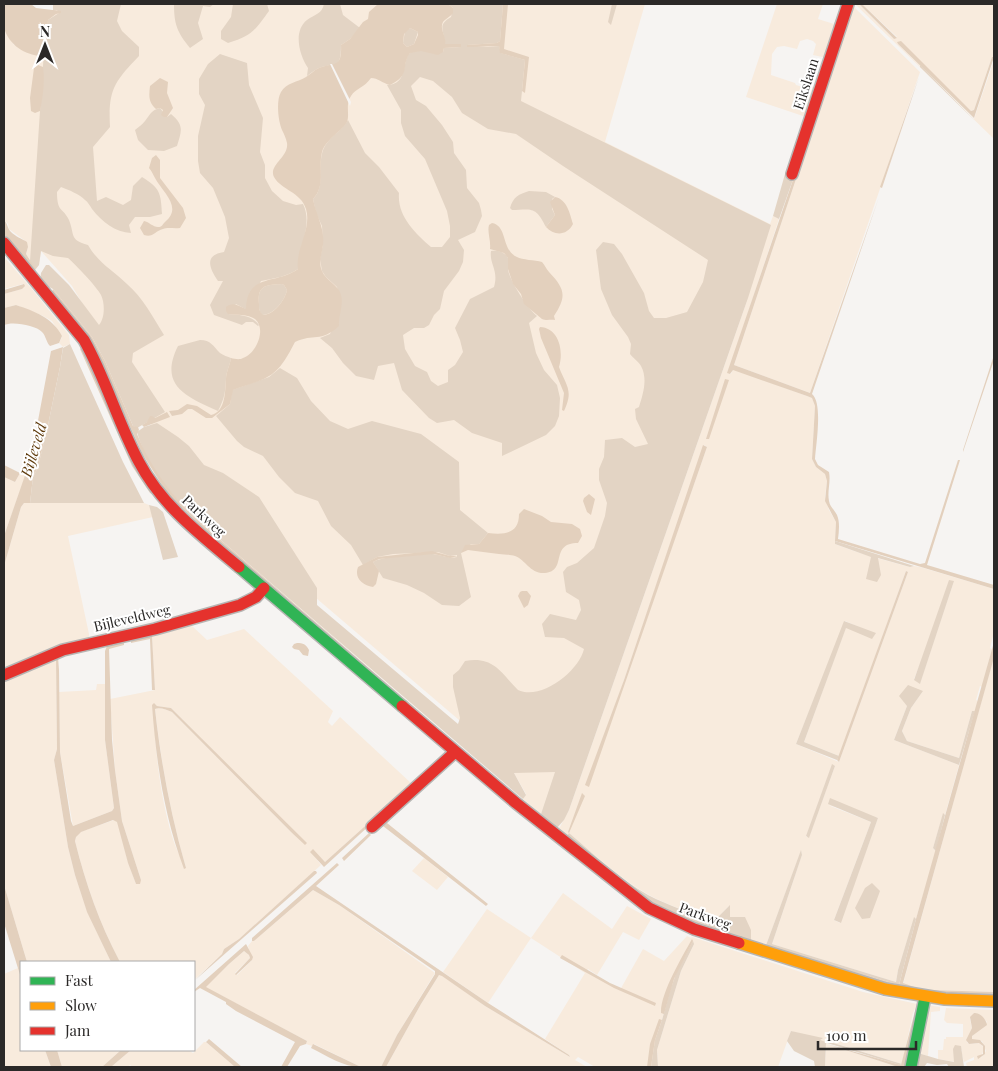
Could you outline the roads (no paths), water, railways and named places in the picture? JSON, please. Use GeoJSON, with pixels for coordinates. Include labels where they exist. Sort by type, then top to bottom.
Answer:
{"type":"FeatureCollection","features":[{"type":"Feature","properties":{"kind":"street","name":"Eikslaan"},"geometry":{"type":"LineString","coordinates":[[792,174],[848,4]]}},
{"type":"Feature","properties":{"kind":"street","name":"Parkweg"},"geometry":{"type":"LineString","coordinates":[[4,243],[84,340],[94,358],[139,462],[154,486],[172,507],[194,529],[455,752],[604,874],[650,908],[694,929],[885,989],[925,997],[994,1001]]}},
{"type":"Feature","properties":{"kind":"street","name":"Bijleveldweg"},"geometry":{"type":"LineString","coordinates":[[4,675],[63,650],[155,629],[240,605],[256,597],[264,588]]}},
{"type":"Feature","properties":{"kind":"street"},"geometry":{"type":"LineString","coordinates":[[372,827],[455,752]]}},
{"type":"Feature","properties":{"kind":"street"},"geometry":{"type":"LineString","coordinates":[[911,1067],[925,997]]}},
{"type":"Feature","properties":{"kind":"water"},"geometry":{"type":"Polygon","coordinates":[[[4,4],[31,4],[36,8],[61,11],[61,13],[48,20],[46,46],[41,56],[29,54],[18,48],[6,34],[3,25],[4,4]]]}},
{"type":"Feature","properties":{"kind":"water"},"geometry":{"type":"Polygon","coordinates":[[[378,4],[448,4],[453,8],[453,13],[442,25],[445,44],[461,44],[461,47],[444,48],[443,52],[438,55],[421,51],[410,53],[403,74],[390,85],[371,78],[351,96],[348,102],[347,122],[324,147],[321,158],[321,183],[313,199],[323,233],[321,268],[326,278],[338,288],[341,295],[342,303],[339,326],[322,336],[295,342],[277,370],[264,379],[233,390],[230,404],[212,418],[206,418],[192,409],[172,416],[169,411],[178,410],[187,404],[197,406],[211,415],[220,410],[224,400],[226,376],[231,358],[240,359],[248,356],[256,347],[260,335],[260,329],[255,319],[245,315],[228,314],[226,307],[234,304],[246,309],[251,290],[257,285],[298,269],[299,254],[307,224],[307,216],[306,209],[300,199],[281,185],[273,173],[287,148],[287,141],[279,116],[279,96],[283,89],[289,85],[317,69],[339,61],[341,45],[350,39],[363,22],[368,19],[369,12],[378,4]],[[410,28],[404,34],[403,43],[407,47],[414,44],[418,35],[418,32],[410,28]],[[282,284],[267,286],[261,290],[259,307],[263,315],[275,310],[284,298],[287,290],[282,284]]]}},
{"type":"Feature","properties":{"kind":"water"},"geometry":{"type":"Polygon","coordinates":[[[503,4],[508,4],[504,49],[529,57],[525,93],[522,91],[525,60],[500,53],[499,46],[467,47],[467,45],[497,43],[500,41],[503,4]]]}},
{"type":"Feature","properties":{"kind":"water"},"geometry":{"type":"Polygon","coordinates":[[[859,4],[862,4],[897,38],[894,39],[859,4]]]}},
{"type":"Feature","properties":{"kind":"water"},"geometry":{"type":"Polygon","coordinates":[[[901,41],[971,111],[974,110],[992,57],[994,57],[974,118],[898,44],[897,42],[901,41]]]}},
{"type":"Feature","properties":{"kind":"water"},"geometry":{"type":"Polygon","coordinates":[[[38,65],[43,67],[44,78],[40,111],[35,113],[31,111],[30,98],[34,68],[38,65]]]}},
{"type":"Feature","properties":{"kind":"water"},"geometry":{"type":"Polygon","coordinates":[[[919,77],[882,188],[880,187],[919,77]]]}},
{"type":"Feature","properties":{"kind":"water"},"geometry":{"type":"Polygon","coordinates":[[[160,78],[168,82],[167,93],[173,108],[167,117],[161,115],[163,110],[160,108],[156,109],[150,98],[150,86],[160,78]]]}},
{"type":"Feature","properties":{"kind":"water"},"geometry":{"type":"Polygon","coordinates":[[[156,155],[160,160],[160,178],[183,208],[186,218],[180,228],[165,228],[147,236],[144,235],[140,228],[144,221],[160,227],[172,211],[170,200],[149,168],[152,158],[156,155]]]}},
{"type":"Feature","properties":{"kind":"water"},"geometry":{"type":"Polygon","coordinates":[[[796,171],[798,173],[734,365],[810,393],[879,197],[812,394],[817,406],[818,415],[815,459],[818,465],[829,472],[828,494],[830,505],[838,518],[838,539],[920,564],[925,563],[958,460],[960,460],[927,565],[994,585],[994,589],[835,541],[836,522],[825,501],[827,481],[825,474],[816,467],[812,459],[815,406],[812,398],[733,370],[730,374],[727,373],[796,171]]]}},
{"type":"Feature","properties":{"kind":"water"},"geometry":{"type":"Polygon","coordinates":[[[555,197],[565,204],[573,224],[564,233],[553,232],[546,227],[555,215],[550,202],[555,197]]]}},
{"type":"Feature","properties":{"kind":"water"},"geometry":{"type":"Polygon","coordinates":[[[4,220],[11,232],[27,242],[26,254],[35,270],[32,269],[4,235],[4,220]]]}},
{"type":"Feature","properties":{"kind":"water"},"geometry":{"type":"Polygon","coordinates":[[[492,223],[497,225],[503,233],[506,244],[512,254],[519,258],[542,262],[558,283],[561,288],[562,298],[554,316],[555,320],[542,319],[524,304],[521,294],[513,284],[508,269],[508,258],[504,253],[490,249],[489,225],[492,223]]]}},
{"type":"Feature","properties":{"kind":"water"},"geometry":{"type":"Polygon","coordinates":[[[24,284],[25,286],[22,289],[4,294],[4,290],[24,284]]]}},
{"type":"Feature","properties":{"kind":"water"},"geometry":{"type":"Polygon","coordinates":[[[53,289],[92,337],[105,361],[133,426],[138,427],[137,434],[148,457],[168,488],[185,508],[464,750],[210,535],[167,493],[143,455],[104,369],[52,292],[53,289]]]}},
{"type":"Feature","properties":{"kind":"water"},"geometry":{"type":"Polygon","coordinates":[[[16,305],[36,313],[54,324],[62,336],[59,343],[50,346],[42,332],[29,326],[12,323],[4,325],[4,308],[16,305]]]}},
{"type":"Feature","properties":{"kind":"water"},"geometry":{"type":"Polygon","coordinates":[[[540,327],[552,331],[560,348],[559,367],[569,393],[564,411],[562,410],[564,393],[541,338],[540,327]]]}},
{"type":"Feature","properties":{"kind":"water","name":"Bijleveld"},"geometry":{"type":"Polygon","coordinates":[[[63,347],[48,425],[38,467],[33,477],[30,503],[24,503],[21,507],[4,566],[4,536],[31,458],[51,351],[63,347]]]}},
{"type":"Feature","properties":{"kind":"water"},"geometry":{"type":"Polygon","coordinates":[[[81,348],[94,369],[152,494],[132,466],[81,348]]]}},
{"type":"Feature","properties":{"kind":"water"},"geometry":{"type":"Polygon","coordinates":[[[994,355],[994,360],[963,452],[963,450],[994,355]]]}},
{"type":"Feature","properties":{"kind":"water"},"geometry":{"type":"Polygon","coordinates":[[[725,379],[729,380],[709,439],[706,439],[725,379]]]}},
{"type":"Feature","properties":{"kind":"water"},"geometry":{"type":"Polygon","coordinates":[[[167,412],[170,417],[144,427],[142,425],[147,422],[150,416],[155,418],[167,412]]]}},
{"type":"Feature","properties":{"kind":"water"},"geometry":{"type":"Polygon","coordinates":[[[703,445],[707,447],[589,787],[585,785],[624,680],[703,445]]]}},
{"type":"Feature","properties":{"kind":"water"},"geometry":{"type":"Polygon","coordinates":[[[4,465],[20,473],[15,482],[4,477],[4,465]]]}},
{"type":"Feature","properties":{"kind":"water"},"geometry":{"type":"Polygon","coordinates":[[[589,494],[595,499],[591,515],[587,512],[583,501],[589,494]]]}},
{"type":"Feature","properties":{"kind":"water"},"geometry":{"type":"Polygon","coordinates":[[[524,509],[542,516],[551,522],[572,524],[580,529],[582,536],[578,543],[569,544],[564,547],[556,567],[552,571],[540,573],[513,555],[468,550],[461,553],[465,545],[479,544],[488,533],[500,534],[509,532],[516,526],[519,514],[524,509]]]}},
{"type":"Feature","properties":{"kind":"water"},"geometry":{"type":"Polygon","coordinates":[[[432,551],[450,556],[458,556],[450,558],[434,554],[379,559],[373,562],[379,571],[376,584],[373,587],[365,585],[358,578],[358,567],[377,557],[432,551]]]}},
{"type":"Feature","properties":{"kind":"water"},"geometry":{"type":"Polygon","coordinates":[[[906,571],[908,572],[839,762],[837,760],[906,571]]]}},
{"type":"Feature","properties":{"kind":"water"},"geometry":{"type":"Polygon","coordinates":[[[522,591],[527,591],[531,596],[528,605],[524,608],[518,596],[522,591]]]}},
{"type":"Feature","properties":{"kind":"water"},"geometry":{"type":"Polygon","coordinates":[[[152,636],[155,690],[152,690],[150,639],[131,643],[131,640],[152,636]]]}},
{"type":"Feature","properties":{"kind":"water"},"geometry":{"type":"Polygon","coordinates":[[[124,642],[124,645],[109,649],[112,740],[122,821],[141,880],[140,884],[136,884],[128,863],[117,822],[113,820],[81,832],[75,841],[94,903],[120,961],[111,961],[87,912],[68,847],[54,760],[57,749],[56,657],[58,657],[60,752],[71,821],[73,826],[112,811],[114,808],[105,740],[105,651],[107,646],[124,642]]]}},
{"type":"Feature","properties":{"kind":"water"},"geometry":{"type":"Polygon","coordinates":[[[994,642],[993,661],[903,983],[924,991],[895,986],[788,954],[788,952],[899,985],[994,642]]]}},
{"type":"Feature","properties":{"kind":"water"},"geometry":{"type":"Polygon","coordinates":[[[297,643],[307,646],[309,650],[308,656],[303,655],[299,650],[292,647],[297,643]]]}},
{"type":"Feature","properties":{"kind":"water"},"geometry":{"type":"Polygon","coordinates":[[[154,703],[157,706],[171,708],[307,843],[305,845],[291,832],[172,712],[157,708],[155,709],[163,770],[186,868],[184,869],[171,829],[162,788],[152,705],[154,703]]]}},
{"type":"Feature","properties":{"kind":"water"},"geometry":{"type":"Polygon","coordinates":[[[582,793],[585,796],[569,833],[568,832],[582,793]]]}},
{"type":"Feature","properties":{"kind":"water"},"geometry":{"type":"Polygon","coordinates":[[[393,801],[394,803],[324,867],[310,852],[313,849],[325,862],[393,801]]]}},
{"type":"Feature","properties":{"kind":"water"},"geometry":{"type":"Polygon","coordinates":[[[401,807],[387,823],[488,904],[486,906],[383,826],[380,829],[401,807]]]}},
{"type":"Feature","properties":{"kind":"water"},"geometry":{"type":"Polygon","coordinates":[[[369,833],[371,835],[344,861],[342,858],[369,833]]]}},
{"type":"Feature","properties":{"kind":"water"},"geometry":{"type":"Polygon","coordinates":[[[337,863],[339,865],[316,886],[570,1057],[485,1006],[439,975],[386,1067],[381,1067],[397,1035],[435,974],[435,971],[339,905],[313,890],[252,941],[252,938],[337,863]]]}},
{"type":"Feature","properties":{"kind":"water"},"geometry":{"type":"Polygon","coordinates":[[[316,871],[317,873],[195,980],[222,954],[224,949],[239,939],[316,871]]]}},
{"type":"Feature","properties":{"kind":"water"},"geometry":{"type":"Polygon","coordinates":[[[4,885],[27,961],[20,961],[20,975],[4,923],[4,885]]]}},
{"type":"Feature","properties":{"kind":"water"},"geometry":{"type":"Polygon","coordinates":[[[692,939],[693,941],[674,979],[664,1014],[661,1013],[668,986],[692,939]]]}},
{"type":"Feature","properties":{"kind":"water"},"geometry":{"type":"Polygon","coordinates":[[[246,944],[253,957],[252,960],[235,974],[250,958],[244,951],[206,987],[307,1041],[306,1044],[300,1046],[287,1067],[281,1067],[295,1042],[236,1011],[226,1002],[200,988],[195,991],[195,989],[246,944]]]}},
{"type":"Feature","properties":{"kind":"water"},"geometry":{"type":"Polygon","coordinates":[[[562,955],[610,983],[656,1003],[655,1006],[614,988],[560,958],[562,955]]]}},
{"type":"Feature","properties":{"kind":"water"},"geometry":{"type":"Polygon","coordinates":[[[930,990],[994,992],[994,995],[930,992],[930,990]]]}},
{"type":"Feature","properties":{"kind":"water"},"geometry":{"type":"Polygon","coordinates":[[[916,1007],[907,1067],[898,1067],[827,1044],[901,1065],[916,1007]]]}},
{"type":"Feature","properties":{"kind":"water"},"geometry":{"type":"Polygon","coordinates":[[[974,1013],[982,1016],[987,1025],[972,1036],[972,1039],[980,1040],[985,1046],[985,1054],[978,1059],[977,1056],[983,1054],[983,1046],[979,1043],[969,1044],[966,1040],[972,1028],[970,1017],[974,1013]]]}},
{"type":"Feature","properties":{"kind":"water"},"geometry":{"type":"Polygon","coordinates":[[[659,1019],[662,1020],[655,1040],[651,1067],[647,1067],[650,1044],[659,1019]]]}},
{"type":"Feature","properties":{"kind":"water"},"geometry":{"type":"Polygon","coordinates":[[[209,1039],[242,1067],[235,1067],[206,1042],[209,1039]]]}},
{"type":"Feature","properties":{"kind":"water"},"geometry":{"type":"Polygon","coordinates":[[[313,1044],[361,1067],[354,1067],[335,1060],[311,1048],[313,1044]]]}},
{"type":"Feature","properties":{"kind":"water"},"geometry":{"type":"Polygon","coordinates":[[[45,1051],[57,1051],[62,1067],[51,1067],[45,1051]]]}},
{"type":"Feature","properties":{"kind":"water"},"geometry":{"type":"Polygon","coordinates":[[[120,1051],[130,1051],[111,1067],[102,1067],[120,1051]]]}}]}
